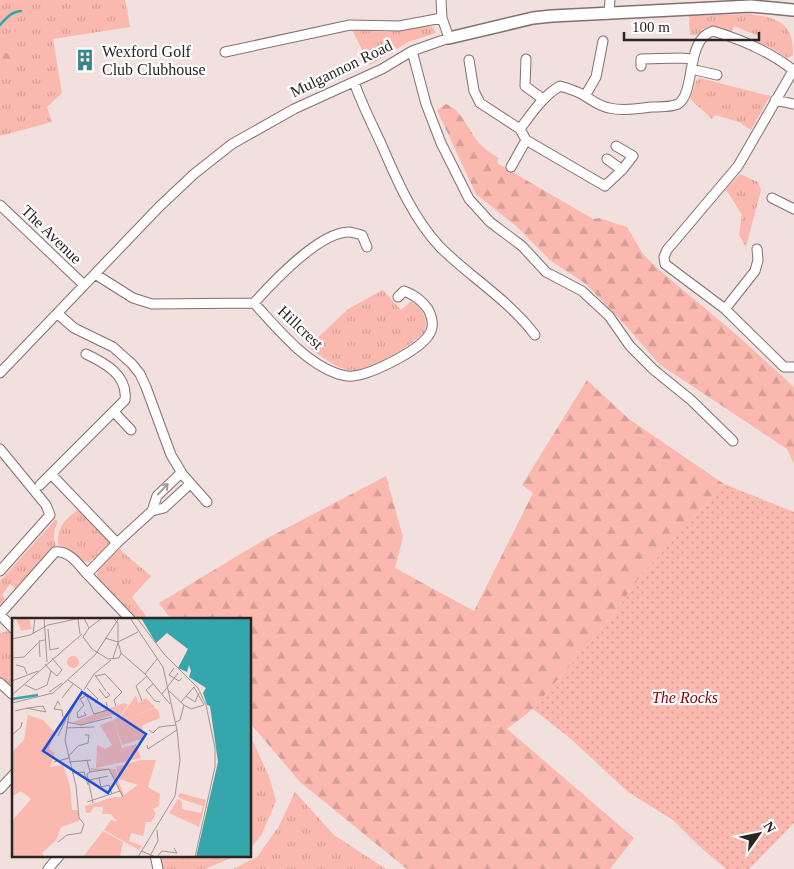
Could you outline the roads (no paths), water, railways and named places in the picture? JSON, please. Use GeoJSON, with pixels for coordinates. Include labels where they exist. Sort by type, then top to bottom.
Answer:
{"type":"FeatureCollection","features":[{"type":"Feature","properties":{"kind":"street"},"geometry":{"type":"LineString","coordinates":[[440,0],[442,18],[449,38]]}},
{"type":"Feature","properties":{"kind":"street","name":"Mulgannon Road"},"geometry":{"type":"LineString","coordinates":[[0,373],[166,200],[194,174],[232,144],[294,109],[382,69],[412,51],[449,38],[533,18],[610,6],[689,4],[751,6],[794,11]]}},
{"type":"Feature","properties":{"kind":"street"},"geometry":{"type":"LineString","coordinates":[[225,52],[350,25],[399,26],[442,18]]}},
{"type":"Feature","properties":{"kind":"street"},"geometry":{"type":"LineString","coordinates":[[520,129],[543,99],[560,86],[573,90],[596,104],[610,108],[637,109],[677,104],[682,99],[688,84],[693,59],[703,37],[713,31],[757,47],[777,57],[794,70],[738,166],[667,250],[664,257],[665,264],[724,309],[784,367],[794,367]]}},
{"type":"Feature","properties":{"kind":"street"},"geometry":{"type":"LineString","coordinates":[[585,96],[596,77],[602,41]]}},
{"type":"Feature","properties":{"kind":"street"},"geometry":{"type":"LineString","coordinates":[[412,51],[426,104],[441,144],[469,199],[490,222],[522,246],[546,272],[582,291],[609,316],[630,346],[654,370],[690,400],[733,441]]}},
{"type":"Feature","properties":{"kind":"street"},"geometry":{"type":"LineString","coordinates":[[526,59],[525,86],[543,99]]}},
{"type":"Feature","properties":{"kind":"street"},"geometry":{"type":"LineString","coordinates":[[641,66],[641,59],[693,59]]}},
{"type":"Feature","properties":{"kind":"street"},"geometry":{"type":"LineString","coordinates":[[470,60],[474,91],[480,103],[520,129],[526,140],[605,186],[622,170],[633,156],[616,146]]}},
{"type":"Feature","properties":{"kind":"street"},"geometry":{"type":"LineString","coordinates":[[691,69],[717,75]]}},
{"type":"Feature","properties":{"kind":"street"},"geometry":{"type":"LineString","coordinates":[[354,82],[397,181],[414,213],[439,245],[467,272],[523,319],[535,334]]}},
{"type":"Feature","properties":{"kind":"street"},"geometry":{"type":"LineString","coordinates":[[775,100],[794,104]]}},
{"type":"Feature","properties":{"kind":"street"},"geometry":{"type":"LineString","coordinates":[[511,167],[526,140]]}},
{"type":"Feature","properties":{"kind":"street"},"geometry":{"type":"LineString","coordinates":[[607,159],[622,170]]}},
{"type":"Feature","properties":{"kind":"street"},"geometry":{"type":"LineString","coordinates":[[772,198],[794,209]]}},
{"type":"Feature","properties":{"kind":"street","name":"The Avenue"},"geometry":{"type":"LineString","coordinates":[[0,205],[84,285]]}},
{"type":"Feature","properties":{"kind":"street","name":"Hillcrest"},"geometry":{"type":"LineString","coordinates":[[95,274],[134,298],[152,304],[254,302],[289,266],[319,244],[336,235],[349,232],[362,235],[367,247]]}},
{"type":"Feature","properties":{"kind":"street"},"geometry":{"type":"LineString","coordinates":[[724,309],[755,271],[758,260],[757,249]]}},
{"type":"Feature","properties":{"kind":"street","name":"Hillcrest"},"geometry":{"type":"LineString","coordinates":[[254,302],[307,357],[328,370],[341,375],[353,376],[375,370],[400,358],[428,337],[432,329],[432,316],[426,306],[416,295],[404,290],[398,297]]}},
{"type":"Feature","properties":{"kind":"street"},"geometry":{"type":"LineString","coordinates":[[58,314],[74,328],[122,354],[136,369],[146,387],[171,456],[181,473],[207,502]]}},
{"type":"Feature","properties":{"kind":"street"},"geometry":{"type":"LineString","coordinates":[[40,485],[125,400],[126,391],[123,382],[101,361],[86,354]]}},
{"type":"Feature","properties":{"kind":"street"},"geometry":{"type":"LineString","coordinates":[[114,412],[131,430]]}},
{"type":"Feature","properties":{"kind":"street"},"geometry":{"type":"LineString","coordinates":[[0,449],[46,505],[50,515],[0,571]]}},
{"type":"Feature","properties":{"kind":"street"},"geometry":{"type":"LineString","coordinates":[[152,511],[157,496],[181,473]]}},
{"type":"Feature","properties":{"kind":"street"},"geometry":{"type":"LineString","coordinates":[[51,474],[117,543]]}},
{"type":"Feature","properties":{"kind":"street"},"geometry":{"type":"LineString","coordinates":[[87,574],[152,511],[164,508],[190,484]]}},
{"type":"Feature","properties":{"kind":"street"},"geometry":{"type":"LineString","coordinates":[[12,627],[0,614],[55,552],[60,551],[66,553],[129,618]]}},
{"type":"Feature","properties":{"kind":"street"},"geometry":{"type":"LineString","coordinates":[[0,683],[12,694]]}},
{"type":"Feature","properties":{"kind":"street"},"geometry":{"type":"LineString","coordinates":[[0,789],[12,776]]}},
{"type":"Feature","properties":{"kind":"street"},"geometry":{"type":"LineString","coordinates":[[48,869],[59,856]]}},
{"type":"Feature","properties":{"kind":"street"},"geometry":{"type":"LineString","coordinates":[[155,856],[158,869]]}},
{"type":"Feature","properties":{"kind":"waterway"},"geometry":{"type":"LineString","coordinates":[[0,25],[12,14],[21,11]]}},
{"type":"Feature","properties":{"kind":"place","name":"Wexford Golf Club Clubhouse"},"geometry":{"type":"Point","coordinates":[85,60]}},
{"type":"Feature","properties":{"kind":"park label","name":"The Rocks"},"geometry":{"type":"Point","coordinates":[685,697]}}]}
